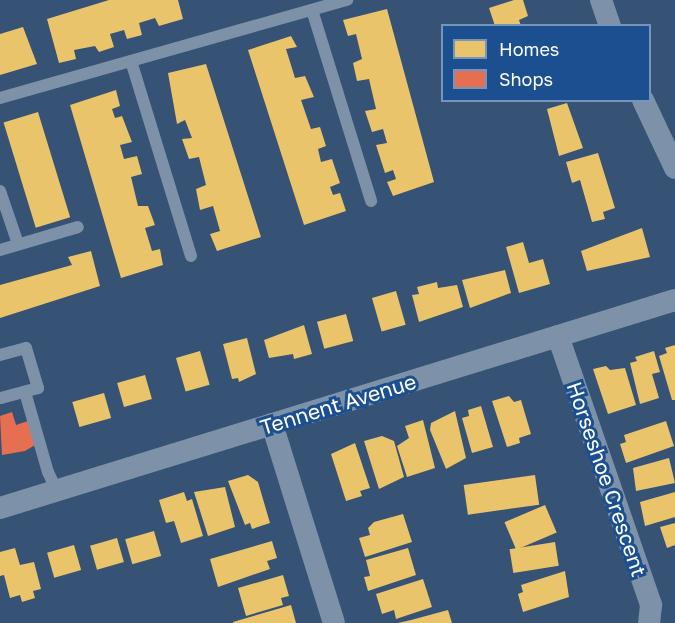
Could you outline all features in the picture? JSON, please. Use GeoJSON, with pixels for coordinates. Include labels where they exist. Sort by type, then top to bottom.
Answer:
{"type":"FeatureCollection","features":[{"type":"Feature","properties":{"kind":"street"},"geometry":{"type":"LineString","coordinates":[[602,0],[609,24]]}},
{"type":"Feature","properties":{"kind":"street"},"geometry":{"type":"LineString","coordinates":[[644,102],[675,168]]}},
{"type":"Feature","properties":{"kind":"street","name":"Tennent Avenue"},"geometry":{"type":"LineString","coordinates":[[0,508],[675,300]]}},
{"type":"Feature","properties":{"kind":"street","name":"Horseshoe Crescent"},"geometry":{"type":"LineString","coordinates":[[558,336],[651,605],[649,623]]}},
{"type":"Feature","properties":{"kind":"street"},"geometry":{"type":"LineString","coordinates":[[272,424],[334,623]]}},
{"type":"Feature","properties":{"kind":"lane"},"geometry":{"type":"LineString","coordinates":[[0,98],[347,0]]}},
{"type":"Feature","properties":{"kind":"lane"},"geometry":{"type":"LineString","coordinates":[[312,10],[371,201]]}},
{"type":"Feature","properties":{"kind":"lane"},"geometry":{"type":"LineString","coordinates":[[130,61],[191,256]]}},
{"type":"Feature","properties":{"kind":"lane"},"geometry":{"type":"LineString","coordinates":[[0,191],[18,244]]}},
{"type":"Feature","properties":{"kind":"lane"},"geometry":{"type":"LineString","coordinates":[[0,250],[78,227]]}},
{"type":"Feature","properties":{"kind":"lane"},"geometry":{"type":"LineString","coordinates":[[0,355],[26,348],[38,388],[0,398]]}},
{"type":"Feature","properties":{"kind":"lane"},"geometry":{"type":"LineString","coordinates":[[25,392],[48,472],[57,490]]}},
{"type":"Feature","properties":{"kind":"building: Homes"},"geometry":{"type":"Polygon","coordinates":[[[109,0],[178,0],[183,19],[159,26],[155,18],[139,23],[142,35],[127,39],[124,30],[110,34],[114,47],[99,52],[95,46],[74,50],[76,59],[59,63],[47,19],[109,0]]]}},
{"type":"Feature","properties":{"kind":"building: Homes"},"geometry":{"type":"Polygon","coordinates":[[[514,0],[523,0],[528,16],[519,20],[520,24],[494,24],[489,8],[514,0]]]}},
{"type":"Feature","properties":{"kind":"building: Homes"},"geometry":{"type":"Polygon","coordinates":[[[387,9],[434,182],[393,196],[387,182],[396,179],[393,170],[385,173],[376,145],[387,143],[383,129],[372,132],[365,111],[376,109],[369,79],[357,81],[353,63],[362,59],[356,34],[348,36],[343,20],[387,9]]]}},
{"type":"Feature","properties":{"kind":"building: Homes"},"geometry":{"type":"Polygon","coordinates":[[[23,27],[37,64],[0,75],[0,34],[23,27]]]}},
{"type":"Feature","properties":{"kind":"building: Homes"},"geometry":{"type":"Polygon","coordinates":[[[291,36],[297,47],[286,49],[295,78],[305,76],[314,97],[301,100],[311,129],[320,127],[326,146],[318,149],[321,162],[332,159],[340,183],[330,187],[333,195],[340,193],[346,211],[304,225],[248,50],[291,36]]]}},
{"type":"Feature","properties":{"kind":"building: Homes"},"geometry":{"type":"Polygon","coordinates":[[[206,64],[261,237],[217,251],[210,234],[220,231],[213,206],[200,210],[196,189],[206,185],[199,157],[189,159],[182,139],[192,138],[185,120],[177,124],[168,73],[206,64]]]}},
{"type":"Feature","properties":{"kind":"building: Homes"},"geometry":{"type":"Polygon","coordinates":[[[116,90],[120,106],[112,109],[115,118],[122,116],[132,142],[120,145],[124,159],[137,156],[142,174],[131,177],[138,206],[148,206],[155,225],[145,228],[152,251],[160,249],[163,265],[121,278],[70,105],[116,90]]]}},
{"type":"Feature","properties":{"kind":"building: Homes"},"geometry":{"type":"Polygon","coordinates":[[[567,103],[583,148],[559,156],[547,109],[567,103]]]}},
{"type":"Feature","properties":{"kind":"building: Homes"},"geometry":{"type":"Polygon","coordinates":[[[38,112],[70,217],[36,228],[4,123],[38,112]]]}},
{"type":"Feature","properties":{"kind":"building: Homes"},"geometry":{"type":"Polygon","coordinates":[[[598,153],[615,208],[603,212],[605,219],[592,222],[580,180],[572,183],[566,162],[598,153]]]}},
{"type":"Feature","properties":{"kind":"building: Homes"},"geometry":{"type":"Polygon","coordinates":[[[642,228],[650,257],[587,271],[581,251],[642,228]]]}},
{"type":"Feature","properties":{"kind":"building: Homes"},"geometry":{"type":"Polygon","coordinates":[[[523,242],[529,263],[543,259],[550,284],[519,293],[506,247],[523,242]]]}},
{"type":"Feature","properties":{"kind":"building: Homes"},"geometry":{"type":"Polygon","coordinates":[[[91,251],[100,286],[0,318],[0,285],[72,265],[68,257],[91,251]]]}},
{"type":"Feature","properties":{"kind":"building: Homes"},"geometry":{"type":"Polygon","coordinates":[[[505,270],[511,293],[470,308],[462,280],[505,270]]]}},
{"type":"Feature","properties":{"kind":"building: Homes"},"geometry":{"type":"Polygon","coordinates":[[[437,282],[438,288],[457,285],[463,307],[419,322],[412,295],[419,294],[417,287],[437,282]]]}},
{"type":"Feature","properties":{"kind":"building: Homes"},"geometry":{"type":"Polygon","coordinates":[[[396,291],[406,325],[382,332],[372,298],[396,291]]]}},
{"type":"Feature","properties":{"kind":"building: Homes"},"geometry":{"type":"Polygon","coordinates":[[[346,314],[353,341],[324,349],[317,322],[346,314]]]}},
{"type":"Feature","properties":{"kind":"building: Homes"},"geometry":{"type":"Polygon","coordinates":[[[304,325],[312,354],[294,359],[293,354],[269,358],[264,340],[304,325]]]}},
{"type":"Feature","properties":{"kind":"building: Homes"},"geometry":{"type":"Polygon","coordinates":[[[247,338],[256,374],[239,382],[238,378],[232,379],[223,344],[247,338]]]}},
{"type":"Feature","properties":{"kind":"building: Homes"},"geometry":{"type":"Polygon","coordinates":[[[675,345],[675,400],[672,400],[659,356],[667,353],[665,348],[675,345]]]}},
{"type":"Feature","properties":{"kind":"building: Homes"},"geometry":{"type":"Polygon","coordinates":[[[200,351],[210,385],[186,392],[176,358],[200,351]]]}},
{"type":"Feature","properties":{"kind":"building: Homes"},"geometry":{"type":"Polygon","coordinates":[[[654,351],[660,372],[652,374],[659,398],[640,404],[630,363],[637,361],[635,357],[654,351]]]}},
{"type":"Feature","properties":{"kind":"building: Homes"},"geometry":{"type":"Polygon","coordinates":[[[606,366],[610,370],[625,368],[636,405],[608,414],[593,369],[606,366]]]}},
{"type":"Feature","properties":{"kind":"building: Homes"},"geometry":{"type":"Polygon","coordinates":[[[145,375],[152,399],[124,407],[117,383],[145,375]]]}},
{"type":"Feature","properties":{"kind":"building: Homes"},"geometry":{"type":"Polygon","coordinates":[[[104,393],[111,418],[79,427],[72,402],[104,393]]]}},
{"type":"Feature","properties":{"kind":"building: Homes"},"geometry":{"type":"Polygon","coordinates":[[[509,396],[514,402],[521,400],[531,434],[519,438],[520,443],[507,447],[492,401],[509,396]]]}},
{"type":"Feature","properties":{"kind":"building: Homes"},"geometry":{"type":"Polygon","coordinates":[[[481,406],[493,447],[472,453],[462,418],[469,416],[468,410],[481,406]]]}},
{"type":"Feature","properties":{"kind":"building: Homes"},"geometry":{"type":"Polygon","coordinates":[[[455,411],[466,458],[446,469],[430,430],[431,423],[455,411]]]}},
{"type":"Feature","properties":{"kind":"building: Homes"},"geometry":{"type":"Polygon","coordinates":[[[423,420],[435,468],[407,477],[397,446],[409,438],[405,426],[423,420]]]}},
{"type":"Feature","properties":{"kind":"building: Homes"},"geometry":{"type":"Polygon","coordinates":[[[666,421],[674,446],[626,463],[620,444],[626,442],[624,435],[666,421]]]}},
{"type":"Feature","properties":{"kind":"building: Homes"},"geometry":{"type":"Polygon","coordinates":[[[382,436],[394,441],[404,477],[379,489],[364,441],[382,436]]]}},
{"type":"Feature","properties":{"kind":"building: Homes"},"geometry":{"type":"Polygon","coordinates":[[[355,443],[370,488],[360,491],[362,496],[346,501],[331,454],[355,443]]]}},
{"type":"Feature","properties":{"kind":"building: Homes"},"geometry":{"type":"Polygon","coordinates":[[[669,458],[675,483],[636,491],[633,468],[669,458]]]}},
{"type":"Feature","properties":{"kind":"building: Homes"},"geometry":{"type":"Polygon","coordinates":[[[248,475],[258,482],[270,523],[252,529],[250,523],[245,525],[228,481],[248,475]]]}},
{"type":"Feature","properties":{"kind":"building: Homes"},"geometry":{"type":"Polygon","coordinates":[[[535,475],[539,505],[468,515],[464,485],[535,475]]]}},
{"type":"Feature","properties":{"kind":"building: Homes"},"geometry":{"type":"Polygon","coordinates":[[[225,487],[235,527],[208,536],[194,492],[225,487]]]}},
{"type":"Feature","properties":{"kind":"building: Homes"},"geometry":{"type":"Polygon","coordinates":[[[184,492],[187,501],[192,499],[203,536],[181,543],[174,521],[166,523],[159,500],[184,492]]]}},
{"type":"Feature","properties":{"kind":"building: Homes"},"geometry":{"type":"Polygon","coordinates":[[[675,492],[675,517],[645,526],[640,502],[675,492]]]}},
{"type":"Feature","properties":{"kind":"building: Homes"},"geometry":{"type":"Polygon","coordinates":[[[545,505],[557,533],[516,550],[504,522],[545,505]]]}},
{"type":"Feature","properties":{"kind":"building: Homes"},"geometry":{"type":"Polygon","coordinates":[[[403,514],[412,542],[365,557],[359,538],[370,535],[368,528],[374,522],[403,514]]]}},
{"type":"Feature","properties":{"kind":"building: Homes"},"geometry":{"type":"Polygon","coordinates":[[[675,523],[675,545],[667,548],[660,527],[675,523]]]}},
{"type":"Feature","properties":{"kind":"building: Homes"},"geometry":{"type":"Polygon","coordinates":[[[154,531],[161,556],[132,564],[125,539],[154,531]]]}},
{"type":"Feature","properties":{"kind":"building: Homes"},"geometry":{"type":"Polygon","coordinates":[[[117,538],[124,562],[97,570],[90,546],[117,538]]]}},
{"type":"Feature","properties":{"kind":"building: Homes"},"geometry":{"type":"Polygon","coordinates":[[[272,541],[277,558],[267,561],[270,569],[218,587],[210,559],[272,541]]]}},
{"type":"Feature","properties":{"kind":"building: Homes"},"geometry":{"type":"Polygon","coordinates":[[[555,542],[559,566],[513,573],[510,549],[555,542]]]}},
{"type":"Feature","properties":{"kind":"building: Homes"},"geometry":{"type":"Polygon","coordinates":[[[74,545],[81,570],[54,578],[47,553],[74,545]]]}},
{"type":"Feature","properties":{"kind":"building: Homes"},"geometry":{"type":"Polygon","coordinates":[[[15,548],[20,565],[34,562],[41,589],[33,591],[35,598],[22,602],[20,595],[10,598],[4,575],[0,576],[0,552],[15,548]]]}},
{"type":"Feature","properties":{"kind":"building: Homes"},"geometry":{"type":"Polygon","coordinates":[[[408,548],[416,575],[368,591],[364,577],[370,576],[366,560],[408,548]]]}},
{"type":"Feature","properties":{"kind":"building: Homes"},"geometry":{"type":"Polygon","coordinates":[[[565,571],[569,597],[523,612],[518,594],[523,592],[521,585],[565,571]]]}},
{"type":"Feature","properties":{"kind":"building: Homes"},"geometry":{"type":"Polygon","coordinates":[[[283,575],[289,596],[281,598],[283,605],[246,616],[238,588],[283,575]]]}},
{"type":"Feature","properties":{"kind":"building: Homes"},"geometry":{"type":"Polygon","coordinates":[[[423,579],[432,607],[396,619],[394,610],[382,614],[376,594],[423,579]]]}},
{"type":"Feature","properties":{"kind":"building: Homes"},"geometry":{"type":"Polygon","coordinates":[[[291,605],[296,623],[233,623],[233,622],[291,605]]]}},
{"type":"Feature","properties":{"kind":"building: Homes"},"geometry":{"type":"Polygon","coordinates":[[[448,610],[452,623],[398,623],[411,620],[448,610]]]}},
{"type":"Feature","properties":{"kind":"building: Shops"},"geometry":{"type":"Polygon","coordinates":[[[12,412],[16,425],[28,421],[35,445],[25,451],[2,455],[0,416],[12,412]]]}}]}
